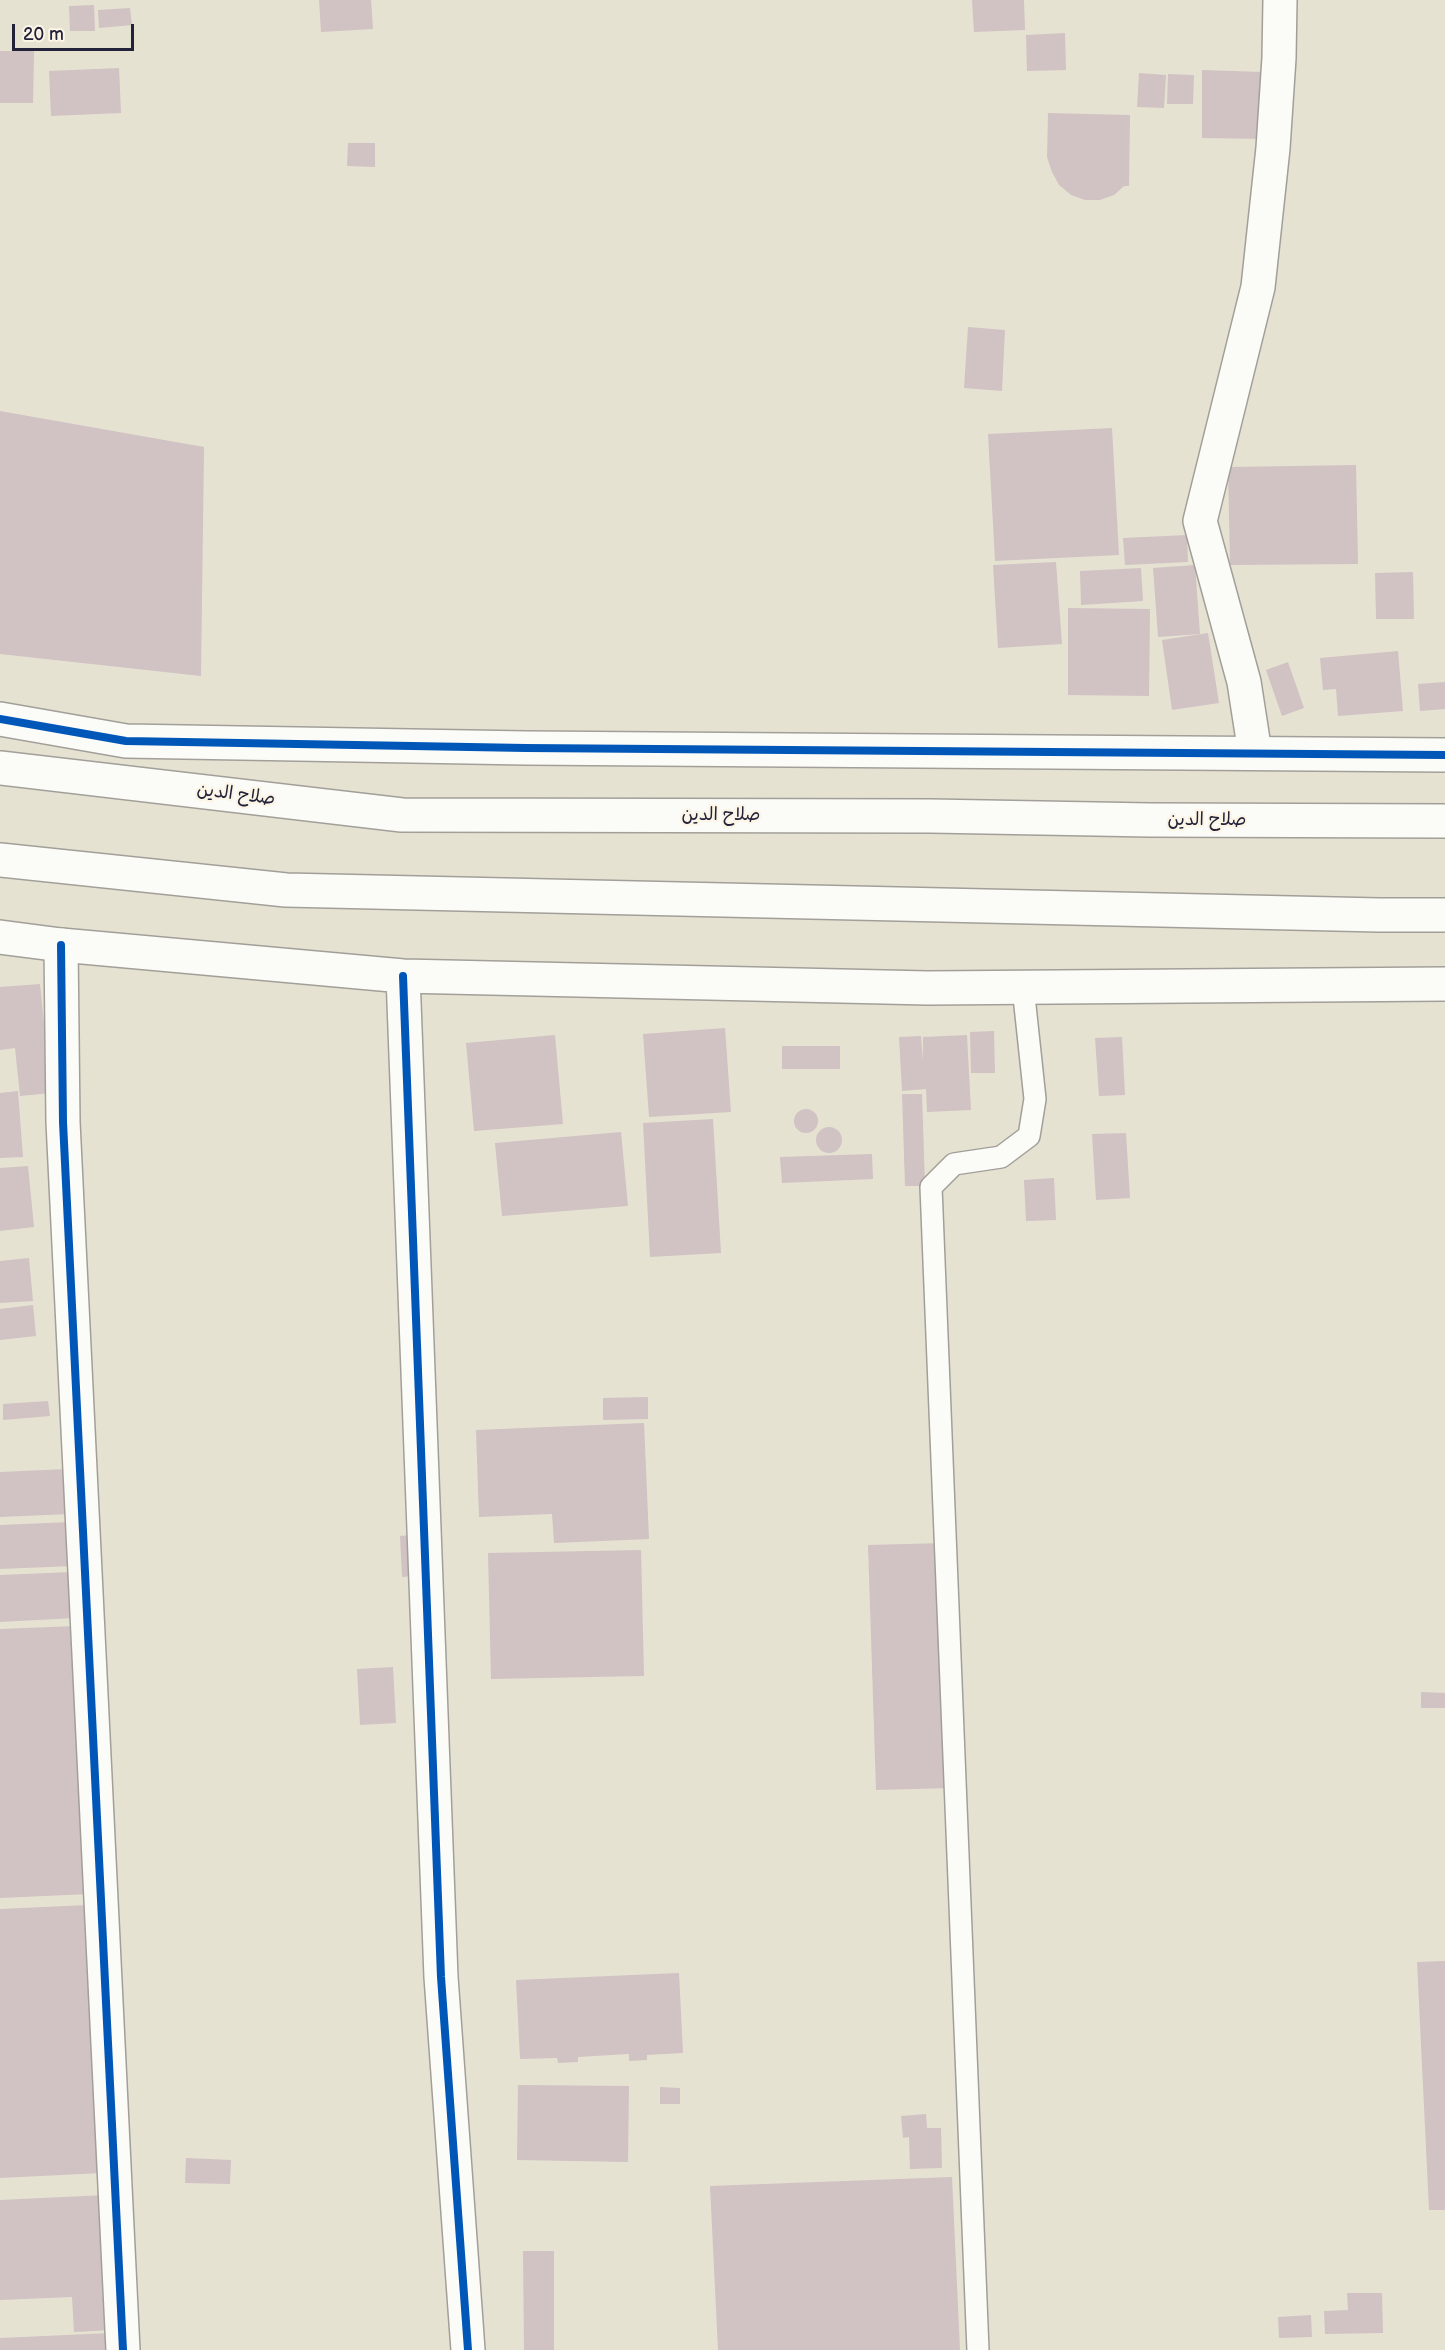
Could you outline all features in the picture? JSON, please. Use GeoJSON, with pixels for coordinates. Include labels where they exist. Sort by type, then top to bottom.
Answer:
{"type":"FeatureCollection","features":[{"type":"Feature","properties":{"kind":"main road"},"geometry":{"type":"LineString","coordinates":[[1255,753],[1244,682],[1200,521],[1258,287],[1279,58],[1280,0]]}},
{"type":"Feature","properties":{"kind":"main road"},"geometry":{"type":"LineString","coordinates":[[0,718],[126,741],[526,748],[1445,755]]}},
{"type":"Feature","properties":{"kind":"main road","name":"صلاح الدين"},"geometry":{"type":"LineString","coordinates":[[0,768],[402,815],[907,816],[1445,821]]}},
{"type":"Feature","properties":{"kind":"main road"},"geometry":{"type":"LineString","coordinates":[[0,860],[286,890],[1445,915]]}},
{"type":"Feature","properties":{"kind":"main road"},"geometry":{"type":"LineString","coordinates":[[0,937],[61,945],[403,976],[928,988],[1445,984]]}},
{"type":"Feature","properties":{"kind":"main road"},"geometry":{"type":"LineString","coordinates":[[61,945],[63,1122],[123,2350]]}},
{"type":"Feature","properties":{"kind":"main road"},"geometry":{"type":"LineString","coordinates":[[403,976],[441,1977],[468,2350]]}},
{"type":"Feature","properties":{"kind":"lane"},"geometry":{"type":"LineString","coordinates":[[978,2350],[931,1186],[954,1164],[1001,1157],[1029,1136],[1035,1099],[1023,987]]}},
{"type":"Feature","properties":{"kind":"building"},"geometry":{"type":"Polygon","coordinates":[[[319,0],[371,0],[373,29],[321,32],[319,0]]]}},
{"type":"Feature","properties":{"kind":"building"},"geometry":{"type":"Polygon","coordinates":[[[972,0],[1024,0],[1025,30],[974,32],[972,0]]]}},
{"type":"Feature","properties":{"kind":"building"},"geometry":{"type":"Polygon","coordinates":[[[94,5],[95,31],[70,31],[69,6],[94,5]]]}},
{"type":"Feature","properties":{"kind":"building"},"geometry":{"type":"Polygon","coordinates":[[[130,8],[132,25],[99,28],[98,10],[130,8]]]}},
{"type":"Feature","properties":{"kind":"building"},"geometry":{"type":"Polygon","coordinates":[[[1065,33],[1066,70],[1027,71],[1026,35],[1065,33]]]}},
{"type":"Feature","properties":{"kind":"building"},"geometry":{"type":"Polygon","coordinates":[[[0,51],[34,51],[33,103],[0,103],[0,51]]]}},
{"type":"Feature","properties":{"kind":"building"},"geometry":{"type":"Polygon","coordinates":[[[119,68],[121,113],[51,116],[49,71],[119,68]]]}},
{"type":"Feature","properties":{"kind":"building"},"geometry":{"type":"Polygon","coordinates":[[[1202,70],[1263,72],[1262,139],[1202,138],[1202,70]]]}},
{"type":"Feature","properties":{"kind":"building"},"geometry":{"type":"Polygon","coordinates":[[[1139,73],[1166,75],[1164,108],[1137,107],[1139,73]]]}},
{"type":"Feature","properties":{"kind":"building"},"geometry":{"type":"Polygon","coordinates":[[[1168,74],[1194,75],[1193,104],[1167,104],[1168,74]]]}},
{"type":"Feature","properties":{"kind":"building"},"geometry":{"type":"Polygon","coordinates":[[[1048,113],[1130,115],[1129,186],[1124,186],[1114,195],[1100,200],[1085,200],[1071,195],[1059,185],[1047,157],[1048,113]]]}},
{"type":"Feature","properties":{"kind":"building"},"geometry":{"type":"Polygon","coordinates":[[[348,143],[375,143],[375,167],[347,166],[348,143]]]}},
{"type":"Feature","properties":{"kind":"building"},"geometry":{"type":"Polygon","coordinates":[[[968,327],[1005,330],[1002,391],[964,388],[968,327]]]}},
{"type":"Feature","properties":{"kind":"building"},"geometry":{"type":"Polygon","coordinates":[[[0,411],[204,447],[201,676],[0,654],[0,411]]]}},
{"type":"Feature","properties":{"kind":"building"},"geometry":{"type":"Polygon","coordinates":[[[1112,428],[1119,555],[995,561],[988,434],[1112,428]]]}},
{"type":"Feature","properties":{"kind":"building"},"geometry":{"type":"Polygon","coordinates":[[[1356,465],[1358,564],[1230,565],[1228,467],[1356,465]]]}},
{"type":"Feature","properties":{"kind":"building"},"geometry":{"type":"Polygon","coordinates":[[[1187,535],[1188,562],[1125,565],[1123,538],[1187,535]]]}},
{"type":"Feature","properties":{"kind":"building"},"geometry":{"type":"Polygon","coordinates":[[[1056,562],[1062,644],[998,648],[993,565],[1056,562]]]}},
{"type":"Feature","properties":{"kind":"building"},"geometry":{"type":"Polygon","coordinates":[[[1195,565],[1200,634],[1158,637],[1153,568],[1195,565]]]}},
{"type":"Feature","properties":{"kind":"building"},"geometry":{"type":"Polygon","coordinates":[[[1141,568],[1143,601],[1081,605],[1080,571],[1141,568]]]}},
{"type":"Feature","properties":{"kind":"building"},"geometry":{"type":"Polygon","coordinates":[[[1413,572],[1414,619],[1376,619],[1375,573],[1413,572]]]}},
{"type":"Feature","properties":{"kind":"building"},"geometry":{"type":"Polygon","coordinates":[[[1068,608],[1150,609],[1149,696],[1068,695],[1068,608]]]}},
{"type":"Feature","properties":{"kind":"building"},"geometry":{"type":"Polygon","coordinates":[[[1208,633],[1219,703],[1172,710],[1162,640],[1208,633]]]}},
{"type":"Feature","properties":{"kind":"building"},"geometry":{"type":"Polygon","coordinates":[[[1398,651],[1403,711],[1338,716],[1336,689],[1323,690],[1320,658],[1398,651]]]}},
{"type":"Feature","properties":{"kind":"building"},"geometry":{"type":"Polygon","coordinates":[[[1288,662],[1304,708],[1282,716],[1266,670],[1288,662]]]}},
{"type":"Feature","properties":{"kind":"building"},"geometry":{"type":"Polygon","coordinates":[[[1445,682],[1445,709],[1420,711],[1418,684],[1445,682]]]}},
{"type":"Feature","properties":{"kind":"building"},"geometry":{"type":"Polygon","coordinates":[[[40,984],[51,1093],[20,1096],[15,1048],[0,1050],[0,987],[40,984]]]}},
{"type":"Feature","properties":{"kind":"building"},"geometry":{"type":"Polygon","coordinates":[[[725,1028],[731,1112],[649,1117],[643,1034],[725,1028]]]}},
{"type":"Feature","properties":{"kind":"building"},"geometry":{"type":"Polygon","coordinates":[[[994,1031],[995,1073],[971,1073],[970,1032],[994,1031]]]}},
{"type":"Feature","properties":{"kind":"building"},"geometry":{"type":"Polygon","coordinates":[[[555,1035],[563,1124],[474,1131],[466,1043],[555,1035]]]}},
{"type":"Feature","properties":{"kind":"building"},"geometry":{"type":"Polygon","coordinates":[[[967,1035],[971,1110],[927,1112],[926,1089],[902,1091],[899,1037],[921,1036],[923,1061],[923,1037],[967,1035]]]}},
{"type":"Feature","properties":{"kind":"building"},"geometry":{"type":"Polygon","coordinates":[[[1122,1037],[1125,1095],[1099,1096],[1095,1038],[1122,1037]]]}},
{"type":"Feature","properties":{"kind":"building"},"geometry":{"type":"Polygon","coordinates":[[[782,1046],[840,1046],[840,1069],[782,1069],[782,1046]]]}},
{"type":"Feature","properties":{"kind":"building"},"geometry":{"type":"Polygon","coordinates":[[[18,1091],[23,1157],[0,1158],[0,1093],[18,1091]]]}},
{"type":"Feature","properties":{"kind":"building"},"geometry":{"type":"Polygon","coordinates":[[[902,1094],[922,1094],[925,1186],[905,1186],[902,1094]]]}},
{"type":"Feature","properties":{"kind":"building"},"geometry":{"type":"Polygon","coordinates":[[[806,1109],[814,1113],[818,1121],[814,1129],[806,1133],[798,1129],[794,1121],[798,1113],[806,1109]]]}},
{"type":"Feature","properties":{"kind":"building"},"geometry":{"type":"Polygon","coordinates":[[[713,1119],[721,1253],[650,1257],[643,1123],[713,1119]]]}},
{"type":"Feature","properties":{"kind":"building"},"geometry":{"type":"Polygon","coordinates":[[[829,1127],[838,1131],[842,1140],[838,1149],[829,1153],[820,1149],[816,1140],[820,1131],[829,1127]]]}},
{"type":"Feature","properties":{"kind":"building"},"geometry":{"type":"Polygon","coordinates":[[[621,1132],[628,1206],[502,1216],[495,1143],[621,1132]]]}},
{"type":"Feature","properties":{"kind":"building"},"geometry":{"type":"Polygon","coordinates":[[[1126,1133],[1130,1198],[1096,1200],[1092,1134],[1126,1133]]]}},
{"type":"Feature","properties":{"kind":"building"},"geometry":{"type":"Polygon","coordinates":[[[872,1154],[873,1179],[782,1183],[780,1157],[872,1154]]]}},
{"type":"Feature","properties":{"kind":"building"},"geometry":{"type":"Polygon","coordinates":[[[28,1166],[34,1227],[0,1231],[0,1168],[28,1166]]]}},
{"type":"Feature","properties":{"kind":"building"},"geometry":{"type":"Polygon","coordinates":[[[1054,1178],[1056,1220],[1026,1221],[1024,1180],[1054,1178]]]}},
{"type":"Feature","properties":{"kind":"building"},"geometry":{"type":"Polygon","coordinates":[[[29,1258],[33,1301],[0,1303],[0,1261],[29,1258]]]}},
{"type":"Feature","properties":{"kind":"building"},"geometry":{"type":"Polygon","coordinates":[[[33,1305],[36,1336],[0,1340],[0,1309],[33,1305]]]}},
{"type":"Feature","properties":{"kind":"building"},"geometry":{"type":"Polygon","coordinates":[[[648,1397],[648,1419],[603,1420],[603,1398],[648,1397]]]}},
{"type":"Feature","properties":{"kind":"building"},"geometry":{"type":"Polygon","coordinates":[[[48,1401],[50,1416],[3,1420],[3,1404],[48,1401]]]}},
{"type":"Feature","properties":{"kind":"building"},"geometry":{"type":"Polygon","coordinates":[[[644,1423],[649,1539],[554,1543],[552,1514],[479,1517],[476,1430],[644,1423]]]}},
{"type":"Feature","properties":{"kind":"building"},"geometry":{"type":"Polygon","coordinates":[[[67,1469],[70,1514],[0,1517],[0,1472],[67,1469]]]}},
{"type":"Feature","properties":{"kind":"building"},"geometry":{"type":"Polygon","coordinates":[[[71,1522],[73,1566],[0,1569],[0,1525],[71,1522]]]}},
{"type":"Feature","properties":{"kind":"building"},"geometry":{"type":"Polygon","coordinates":[[[422,1534],[424,1575],[402,1577],[400,1536],[422,1534]]]}},
{"type":"Feature","properties":{"kind":"building"},"geometry":{"type":"Polygon","coordinates":[[[945,1543],[953,1788],[876,1790],[868,1545],[945,1543]]]}},
{"type":"Feature","properties":{"kind":"building"},"geometry":{"type":"Polygon","coordinates":[[[641,1550],[644,1676],[491,1679],[488,1553],[641,1550]]]}},
{"type":"Feature","properties":{"kind":"building"},"geometry":{"type":"Polygon","coordinates":[[[72,1572],[75,1618],[0,1622],[0,1575],[72,1572]]]}},
{"type":"Feature","properties":{"kind":"building"},"geometry":{"type":"Polygon","coordinates":[[[75,1626],[89,1894],[0,1898],[0,1629],[75,1626]]]}},
{"type":"Feature","properties":{"kind":"building"},"geometry":{"type":"Polygon","coordinates":[[[393,1667],[396,1723],[360,1725],[357,1669],[393,1667]]]}},
{"type":"Feature","properties":{"kind":"building"},"geometry":{"type":"Polygon","coordinates":[[[1421,1692],[1445,1693],[1445,1708],[1421,1708],[1421,1692]]]}},
{"type":"Feature","properties":{"kind":"building"},"geometry":{"type":"Polygon","coordinates":[[[88,1905],[102,2173],[0,2178],[0,1909],[88,1905]]]}},
{"type":"Feature","properties":{"kind":"building"},"geometry":{"type":"Polygon","coordinates":[[[1445,1961],[1445,2210],[1429,2210],[1417,1962],[1445,1961]]]}},
{"type":"Feature","properties":{"kind":"building"},"geometry":{"type":"Polygon","coordinates":[[[679,1973],[683,2053],[647,2055],[647,2060],[629,2061],[629,2054],[578,2057],[578,2062],[558,2063],[557,2058],[520,2059],[516,1980],[679,1973]]]}},
{"type":"Feature","properties":{"kind":"building"},"geometry":{"type":"Polygon","coordinates":[[[518,2085],[629,2086],[628,2162],[517,2160],[518,2085]]]}},
{"type":"Feature","properties":{"kind":"building"},"geometry":{"type":"Polygon","coordinates":[[[660,2087],[680,2088],[680,2104],[660,2104],[660,2087]]]}},
{"type":"Feature","properties":{"kind":"building"},"geometry":{"type":"Polygon","coordinates":[[[926,2114],[927,2128],[941,2128],[942,2168],[910,2169],[909,2137],[903,2138],[901,2116],[926,2114]]]}},
{"type":"Feature","properties":{"kind":"building"},"geometry":{"type":"Polygon","coordinates":[[[186,2158],[231,2160],[230,2184],[185,2183],[186,2158]]]}},
{"type":"Feature","properties":{"kind":"building"},"geometry":{"type":"Polygon","coordinates":[[[952,2177],[960,2350],[718,2350],[710,2186],[952,2177]]]}},
{"type":"Feature","properties":{"kind":"building"},"geometry":{"type":"Polygon","coordinates":[[[106,2195],[113,2330],[74,2332],[72,2297],[0,2300],[0,2200],[106,2195]]]}},
{"type":"Feature","properties":{"kind":"building"},"geometry":{"type":"Polygon","coordinates":[[[523,2251],[554,2251],[554,2350],[524,2350],[523,2251]]]}},
{"type":"Feature","properties":{"kind":"building"},"geometry":{"type":"Polygon","coordinates":[[[1347,2293],[1382,2293],[1383,2333],[1325,2334],[1324,2311],[1348,2310],[1347,2293]]]}},
{"type":"Feature","properties":{"kind":"building"},"geometry":{"type":"Polygon","coordinates":[[[1311,2315],[1312,2337],[1279,2338],[1278,2317],[1311,2315]]]}},
{"type":"Feature","properties":{"kind":"building"},"geometry":{"type":"Polygon","coordinates":[[[111,2333],[112,2350],[0,2350],[0,2338],[111,2333]]]}},
{"type":"Feature","properties":{"kind":"cycle path"},"geometry":{"type":"LineString","coordinates":[[0,719],[126,741],[526,748],[1445,755]]}},
{"type":"Feature","properties":{"kind":"cycle path"},"geometry":{"type":"LineString","coordinates":[[61,945],[63,1122],[123,2350]]}},
{"type":"Feature","properties":{"kind":"cycle path"},"geometry":{"type":"LineString","coordinates":[[403,976],[441,1977],[468,2350]]}}]}
